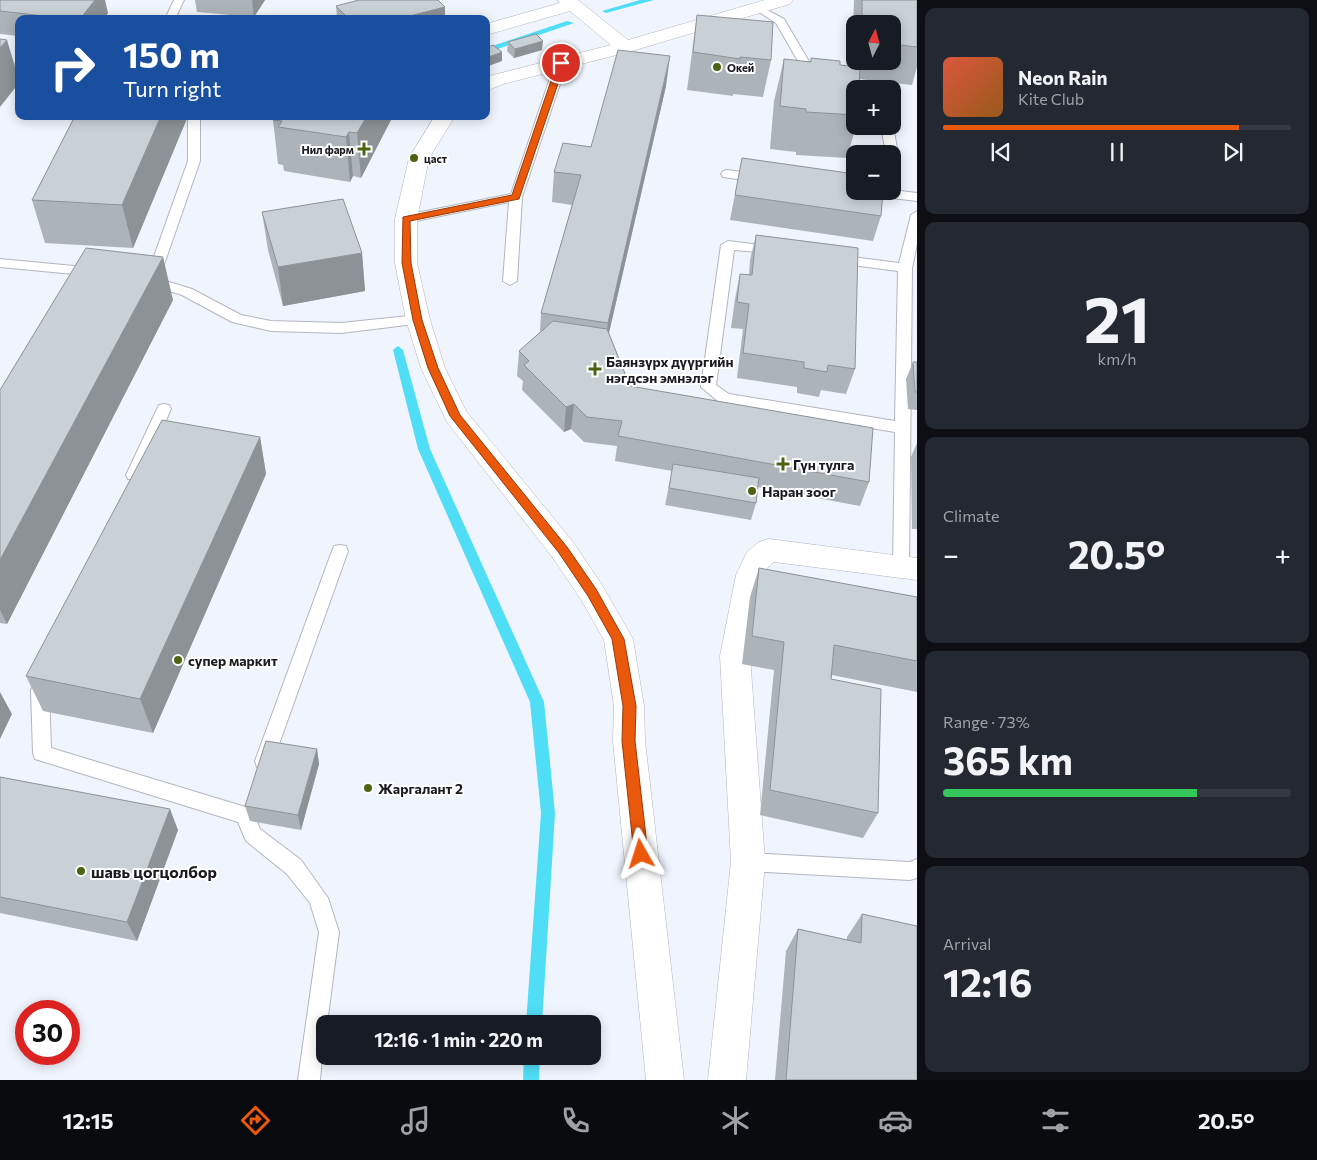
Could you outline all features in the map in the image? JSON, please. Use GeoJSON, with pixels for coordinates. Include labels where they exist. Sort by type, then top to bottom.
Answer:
{"type":"FeatureCollection","features":[{"type":"Feature","properties":{"kind":"street"},"geometry":{"type":"LineString","coordinates":[[490,83],[625,47],[784,0]]}},
{"type":"Feature","properties":{"kind":"street"},"geometry":{"type":"LineString","coordinates":[[490,29],[569,2],[625,47]]}},
{"type":"Feature","properties":{"kind":"street"},"geometry":{"type":"LineString","coordinates":[[443,120],[419,158],[406,219],[406,263],[418,320],[433,368],[456,416],[563,550],[592,593],[618,639],[630,706],[629,741],[665,1080]]}},
{"type":"Feature","properties":{"kind":"street"},"geometry":{"type":"LineString","coordinates":[[727,1080],[748,862],[735,656],[750,575],[758,560],[769,550],[909,568]]}},
{"type":"Feature","properties":{"kind":"lane"},"geometry":{"type":"LineString","coordinates":[[172,15],[180,0]]}},
{"type":"Feature","properties":{"kind":"lane"},"geometry":{"type":"LineString","coordinates":[[756,8],[780,21],[817,85],[827,88]]}},
{"type":"Feature","properties":{"kind":"lane"},"geometry":{"type":"LineString","coordinates":[[510,281],[516,197],[561,63]]}},
{"type":"Feature","properties":{"kind":"lane"},"geometry":{"type":"LineString","coordinates":[[0,66],[15,68]]}},
{"type":"Feature","properties":{"kind":"lane"},"geometry":{"type":"LineString","coordinates":[[152,280],[194,161],[194,120]]}},
{"type":"Feature","properties":{"kind":"lane"},"geometry":{"type":"LineString","coordinates":[[727,174],[766,179]]}},
{"type":"Feature","properties":{"kind":"lane"},"geometry":{"type":"LineString","coordinates":[[901,195],[917,197]]}},
{"type":"Feature","properties":{"kind":"lane"},"geometry":{"type":"LineString","coordinates":[[406,219],[516,197]]}},
{"type":"Feature","properties":{"kind":"lane"},"geometry":{"type":"LineString","coordinates":[[909,568],[903,428],[905,268],[917,215]]}},
{"type":"Feature","properties":{"kind":"lane"},"geometry":{"type":"LineString","coordinates":[[787,252],[728,245],[708,387],[725,400],[903,428]]}},
{"type":"Feature","properties":{"kind":"lane"},"geometry":{"type":"LineString","coordinates":[[826,258],[905,268]]}},
{"type":"Feature","properties":{"kind":"lane"},"geometry":{"type":"LineString","coordinates":[[0,263],[105,274]]}},
{"type":"Feature","properties":{"kind":"lane"},"geometry":{"type":"LineString","coordinates":[[133,278],[152,280],[187,292],[237,319],[271,326],[342,328],[418,320]]}},
{"type":"Feature","properties":{"kind":"lane"},"geometry":{"type":"LineString","coordinates":[[129,488],[164,409]]}},
{"type":"Feature","properties":{"kind":"lane"},"geometry":{"type":"LineString","coordinates":[[258,779],[340,551]]}},
{"type":"Feature","properties":{"kind":"lane"},"geometry":{"type":"LineString","coordinates":[[47,672],[40,690],[42,753],[245,815]]}},
{"type":"Feature","properties":{"kind":"lane"},"geometry":{"type":"LineString","coordinates":[[252,797],[245,815],[253,835],[294,867],[318,898],[329,932],[308,1080]]}},
{"type":"Feature","properties":{"kind":"lane"},"geometry":{"type":"LineString","coordinates":[[748,862],[910,872],[917,868]]}},
{"type":"Feature","properties":{"kind":"building"},"geometry":{"type":"Polygon","coordinates":[[[0,0],[95,0],[83,15],[36,15],[0,11],[0,0]]]}},
{"type":"Feature","properties":{"kind":"building"},"geometry":{"type":"Polygon","coordinates":[[[359,0],[438,0],[445,7],[414,15],[345,15],[336,6],[359,0]]]}},
{"type":"Feature","properties":{"kind":"building"},"geometry":{"type":"Polygon","coordinates":[[[862,0],[917,0],[917,47],[901,45],[901,15],[862,15],[862,0]]]}},
{"type":"Feature","properties":{"kind":"building"},"geometry":{"type":"Polygon","coordinates":[[[697,15],[773,22],[771,60],[740,57],[740,59],[693,52],[697,15]]]}},
{"type":"Feature","properties":{"kind":"building"},"geometry":{"type":"Polygon","coordinates":[[[536,34],[543,41],[515,49],[508,42],[536,34]]]}},
{"type":"Feature","properties":{"kind":"building"},"geometry":{"type":"Polygon","coordinates":[[[0,39],[7,40],[0,48],[0,39]]]}},
{"type":"Feature","properties":{"kind":"building"},"geometry":{"type":"Polygon","coordinates":[[[493,45],[502,52],[490,56],[490,46],[493,45]]]}},
{"type":"Feature","properties":{"kind":"building"},"geometry":{"type":"Polygon","coordinates":[[[618,50],[670,56],[608,323],[541,313],[581,175],[554,172],[563,143],[591,147],[618,50]]]}},
{"type":"Feature","properties":{"kind":"building"},"geometry":{"type":"Polygon","coordinates":[[[811,58],[840,61],[840,65],[846,66],[846,70],[860,70],[859,80],[846,80],[846,114],[806,112],[806,109],[780,106],[784,59],[811,62],[811,58]]]}},
{"type":"Feature","properties":{"kind":"building"},"geometry":{"type":"Polygon","coordinates":[[[73,120],[159,120],[122,205],[32,200],[73,120]]]}},
{"type":"Feature","properties":{"kind":"building"},"geometry":{"type":"Polygon","coordinates":[[[273,120],[365,120],[357,133],[349,132],[346,137],[278,127],[282,121],[273,120]]]}},
{"type":"Feature","properties":{"kind":"building"},"geometry":{"type":"Polygon","coordinates":[[[742,158],[846,173],[846,200],[882,200],[881,216],[735,195],[742,158]]]}},
{"type":"Feature","properties":{"kind":"building"},"geometry":{"type":"Polygon","coordinates":[[[343,199],[362,253],[278,267],[262,212],[343,199]]]}},
{"type":"Feature","properties":{"kind":"building"},"geometry":{"type":"Polygon","coordinates":[[[756,235],[858,248],[855,369],[828,365],[827,372],[804,368],[804,362],[743,353],[749,304],[737,302],[740,274],[752,275],[756,235]]]}},
{"type":"Feature","properties":{"kind":"building"},"geometry":{"type":"Polygon","coordinates":[[[86,248],[163,257],[0,560],[0,390],[86,248]]]}},
{"type":"Feature","properties":{"kind":"building"},"geometry":{"type":"Polygon","coordinates":[[[553,321],[607,329],[630,386],[873,428],[869,482],[618,436],[622,421],[587,417],[574,404],[566,407],[524,365],[529,361],[519,351],[553,321]]]}},
{"type":"Feature","properties":{"kind":"building"},"geometry":{"type":"Polygon","coordinates":[[[913,362],[917,362],[917,392],[915,392],[913,362]]]}},
{"type":"Feature","properties":{"kind":"building"},"geometry":{"type":"Polygon","coordinates":[[[162,420],[260,437],[140,699],[26,676],[162,420]]]}},
{"type":"Feature","properties":{"kind":"building"},"geometry":{"type":"Polygon","coordinates":[[[673,464],[759,478],[756,503],[669,488],[673,464]]]}},
{"type":"Feature","properties":{"kind":"building"},"geometry":{"type":"Polygon","coordinates":[[[759,568],[917,597],[917,661],[834,645],[831,679],[881,689],[878,813],[770,790],[784,642],[752,636],[759,568]]]}},
{"type":"Feature","properties":{"kind":"building"},"geometry":{"type":"Polygon","coordinates":[[[266,741],[317,749],[298,815],[245,806],[266,741]]]}},
{"type":"Feature","properties":{"kind":"building","name":"шавь цогцолбор"},"geometry":{"type":"Polygon","coordinates":[[[0,777],[170,809],[127,922],[0,897],[0,777]]]}},
{"type":"Feature","properties":{"kind":"building"},"geometry":{"type":"Polygon","coordinates":[[[862,914],[917,926],[917,1080],[786,1080],[798,929],[861,943],[862,914]]]}},
{"type":"Feature","properties":{"kind":"waterway"},"geometry":{"type":"LineString","coordinates":[[606,11],[650,0]]}},
{"type":"Feature","properties":{"kind":"waterway"},"geometry":{"type":"LineString","coordinates":[[490,50],[570,23]]}},
{"type":"Feature","properties":{"kind":"waterway"},"geometry":{"type":"LineString","coordinates":[[398,350],[424,449],[537,702],[548,813],[535,1015]]}},
{"type":"Feature","properties":{"kind":"waterway"},"geometry":{"type":"LineString","coordinates":[[531,1080],[532,1065]]}},
{"type":"Feature","properties":{"kind":"place","name":"Окей"},"geometry":{"type":"Point","coordinates":[717,67]}},
{"type":"Feature","properties":{"kind":"place","name":"Нил фарм"},"geometry":{"type":"Point","coordinates":[364,149]}},
{"type":"Feature","properties":{"kind":"place","name":"цаст"},"geometry":{"type":"Point","coordinates":[414,158]}},
{"type":"Feature","properties":{"kind":"place","name":"Баянзүрх дүүргийн нэгдсэн эмнэлэг"},"geometry":{"type":"Point","coordinates":[595,369]}},
{"type":"Feature","properties":{"kind":"place","name":"Гүн тулга"},"geometry":{"type":"Point","coordinates":[783,464]}},
{"type":"Feature","properties":{"kind":"place","name":"Наран зоог"},"geometry":{"type":"Point","coordinates":[752,491]}},
{"type":"Feature","properties":{"kind":"place","name":"супер маркит"},"geometry":{"type":"Point","coordinates":[178,660]}},
{"type":"Feature","properties":{"kind":"place","name":"Жаргалант 2"},"geometry":{"type":"Point","coordinates":[368,788]}},
{"type":"Feature","properties":{"kind":"place","name":"шавь цогцолбор"},"geometry":{"type":"Point","coordinates":[81,871]}},
{"type":"Feature","properties":{"kind":"route"},"geometry":{"type":"LineString","coordinates":[[561,63],[516,197],[406,219],[406,263],[418,320],[433,368],[456,416],[563,550],[592,593],[618,639],[630,706],[629,741],[641,854]]}}]}
